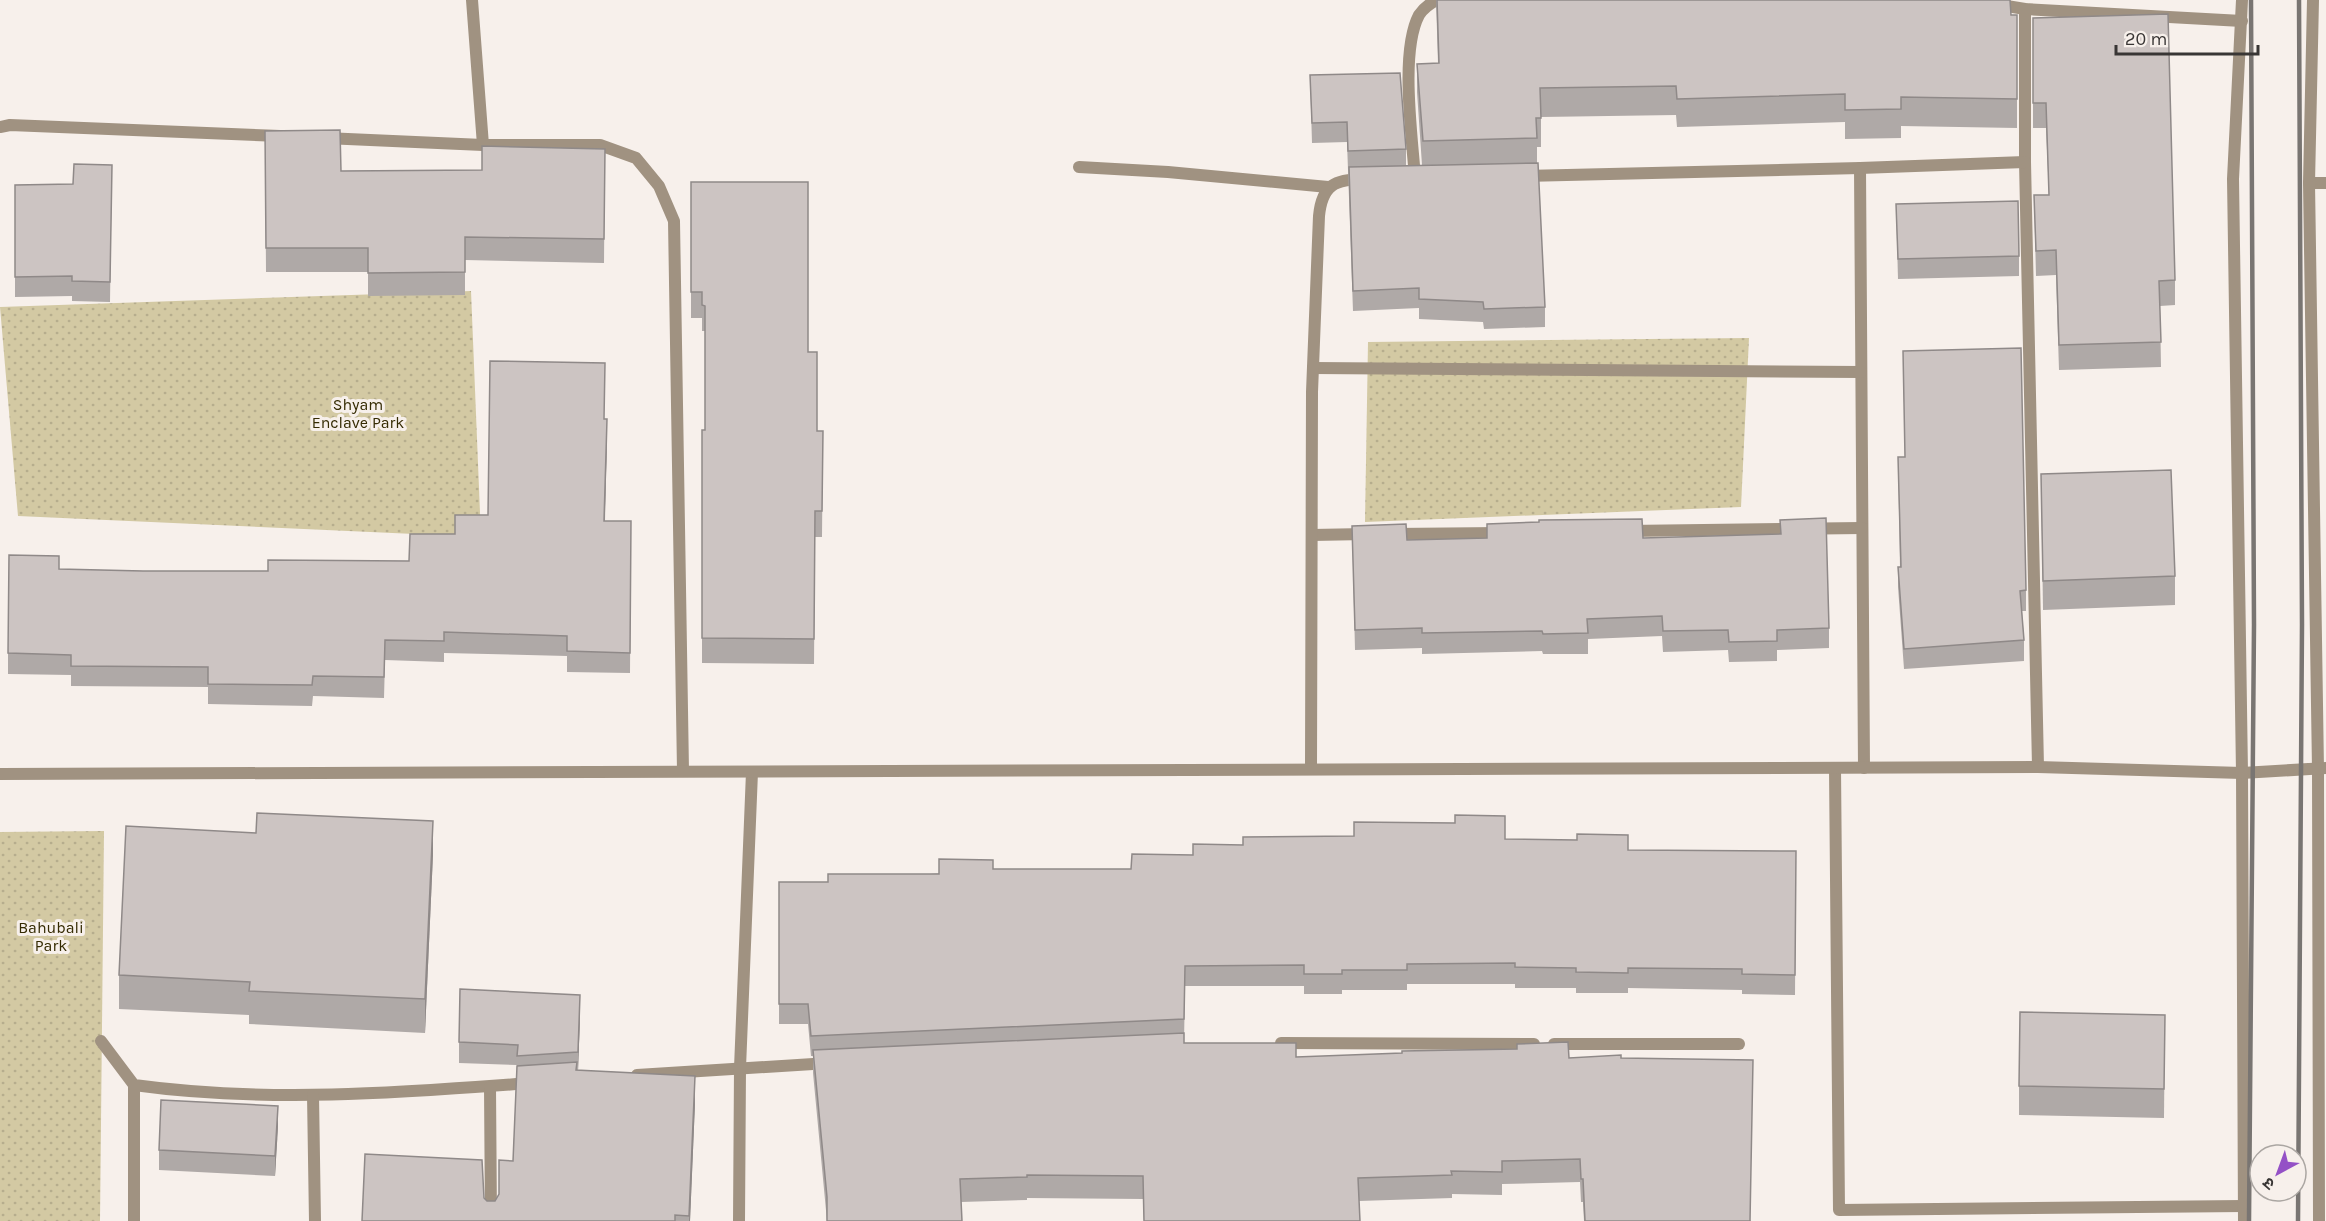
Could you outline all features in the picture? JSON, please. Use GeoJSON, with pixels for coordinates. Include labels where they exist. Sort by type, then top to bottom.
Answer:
{"type":"FeatureCollection","features":[{"type":"Feature","properties":{"kind":"street"},"geometry":{"type":"LineString","coordinates":[[472,0],[483,145]]}},
{"type":"Feature","properties":{"kind":"street"},"geometry":{"type":"LineString","coordinates":[[1415,178],[1408,60],[1414,29],[1420,13],[1437,0]]}},
{"type":"Feature","properties":{"kind":"street"},"geometry":{"type":"LineString","coordinates":[[1971,0],[2025,9],[2242,21]]}},
{"type":"Feature","properties":{"kind":"street"},"geometry":{"type":"LineString","coordinates":[[2242,0],[2233,180],[2242,773],[2244,1221]]}},
{"type":"Feature","properties":{"kind":"street"},"geometry":{"type":"LineString","coordinates":[[2313,0],[2309,183],[2322,768],[2319,1221]]}},
{"type":"Feature","properties":{"kind":"street"},"geometry":{"type":"LineString","coordinates":[[2025,9],[2025,162],[2038,767]]}},
{"type":"Feature","properties":{"kind":"street"},"geometry":{"type":"LineString","coordinates":[[0,127],[10,125],[294,137]]}},
{"type":"Feature","properties":{"kind":"street"},"geometry":{"type":"LineString","coordinates":[[318,138],[483,145],[600,145],[636,158],[659,186],[674,220],[683,771]]}},
{"type":"Feature","properties":{"kind":"street"},"geometry":{"type":"LineString","coordinates":[[1509,176],[2025,162]]}},
{"type":"Feature","properties":{"kind":"street"},"geometry":{"type":"LineString","coordinates":[[1079,166],[1328,187],[1346,179],[1380,178]]}},
{"type":"Feature","properties":{"kind":"street"},"geometry":{"type":"LineString","coordinates":[[1860,168],[1864,768]]}},
{"type":"Feature","properties":{"kind":"street"},"geometry":{"type":"LineString","coordinates":[[2309,183],[2326,183]]}},
{"type":"Feature","properties":{"kind":"street"},"geometry":{"type":"LineString","coordinates":[[1311,769],[1313,368],[1320,201],[1328,187]]}},
{"type":"Feature","properties":{"kind":"street"},"geometry":{"type":"LineString","coordinates":[[1313,368],[1861,372]]}},
{"type":"Feature","properties":{"kind":"street"},"geometry":{"type":"LineString","coordinates":[[1611,531],[1862,528]]}},
{"type":"Feature","properties":{"kind":"street"},"geometry":{"type":"LineString","coordinates":[[1312,535],[1515,532]]}},
{"type":"Feature","properties":{"kind":"street"},"geometry":{"type":"LineString","coordinates":[[0,774],[2038,767],[2242,773],[2322,768]]}},
{"type":"Feature","properties":{"kind":"street"},"geometry":{"type":"LineString","coordinates":[[1835,768],[1839,1210],[2244,1206]]}},
{"type":"Feature","properties":{"kind":"street"},"geometry":{"type":"LineString","coordinates":[[739,1221],[740,1068],[752,772]]}},
{"type":"Feature","properties":{"kind":"street"},"geometry":{"type":"LineString","coordinates":[[101,1041],[134,1085],[134,1221]]}},
{"type":"Feature","properties":{"kind":"street"},"geometry":{"type":"LineString","coordinates":[[1269,1044],[1739,1044]]}},
{"type":"Feature","properties":{"kind":"street"},"geometry":{"type":"LineString","coordinates":[[621,1077],[846,1063]]}},
{"type":"Feature","properties":{"kind":"street"},"geometry":{"type":"LineString","coordinates":[[134,1085],[182,1092],[313,1095],[537,1083]]}},
{"type":"Feature","properties":{"kind":"street"},"geometry":{"type":"LineString","coordinates":[[490,1086],[491,1221]]}},
{"type":"Feature","properties":{"kind":"street"},"geometry":{"type":"LineString","coordinates":[[313,1095],[315,1221]]}},
{"type":"Feature","properties":{"kind":"green space","name":"Shyam Enclave Park"},"geometry":{"type":"Polygon","coordinates":[[[471,291],[481,537],[18,516],[0,307],[471,291]]]}},
{"type":"Feature","properties":{"kind":"green space"},"geometry":{"type":"Polygon","coordinates":[[[1749,338],[1741,507],[1365,522],[1368,342],[1749,338]]]}},
{"type":"Feature","properties":{"kind":"green space","name":"Bahubali Park"},"geometry":{"type":"Polygon","coordinates":[[[104,831],[100,1221],[0,1221],[0,832],[104,831]]]}},
{"type":"Feature","properties":{"kind":"building"},"geometry":{"type":"Polygon","coordinates":[[[1437,0],[2010,0],[2011,15],[2017,15],[2017,99],[1901,97],[1901,109],[1845,110],[1845,94],[1677,99],[1676,86],[1540,88],[1541,118],[1536,118],[1537,138],[1423,141],[1417,64],[1439,63],[1437,0]]]}},
{"type":"Feature","properties":{"kind":"building"},"geometry":{"type":"Polygon","coordinates":[[[2168,14],[2175,280],[2159,281],[2161,342],[2059,345],[2056,250],[2036,251],[2034,195],[2049,195],[2046,103],[2033,103],[2033,18],[2168,14]]]}},
{"type":"Feature","properties":{"kind":"building"},"geometry":{"type":"Polygon","coordinates":[[[1400,73],[1406,149],[1348,151],[1347,122],[1312,123],[1310,75],[1400,73]]]}},
{"type":"Feature","properties":{"kind":"building"},"geometry":{"type":"Polygon","coordinates":[[[340,130],[341,171],[482,170],[482,146],[605,149],[604,239],[465,237],[465,272],[368,273],[368,248],[266,248],[265,131],[340,130]]]}},
{"type":"Feature","properties":{"kind":"building"},"geometry":{"type":"Polygon","coordinates":[[[1538,163],[1545,307],[1484,309],[1483,302],[1419,299],[1419,288],[1353,291],[1349,167],[1538,163]]]}},
{"type":"Feature","properties":{"kind":"building"},"geometry":{"type":"Polygon","coordinates":[[[74,164],[112,165],[110,282],[72,281],[72,276],[15,277],[15,185],[73,184],[74,164]]]}},
{"type":"Feature","properties":{"kind":"building"},"geometry":{"type":"Polygon","coordinates":[[[691,182],[808,182],[808,352],[817,352],[817,431],[823,431],[822,511],[815,511],[814,639],[702,638],[702,430],[705,430],[705,306],[702,305],[702,292],[691,292],[691,182]]]}},
{"type":"Feature","properties":{"kind":"building"},"geometry":{"type":"Polygon","coordinates":[[[2018,201],[2019,256],[1898,259],[1896,204],[2018,201]]]}},
{"type":"Feature","properties":{"kind":"building"},"geometry":{"type":"Polygon","coordinates":[[[2021,348],[2026,590],[2020,591],[2024,640],[1904,649],[1898,567],[1901,567],[1898,457],[1905,457],[1903,351],[2021,348]]]}},
{"type":"Feature","properties":{"kind":"building"},"geometry":{"type":"Polygon","coordinates":[[[490,361],[605,363],[604,419],[607,419],[604,521],[631,521],[630,653],[567,651],[567,636],[444,632],[444,641],[385,640],[384,677],[313,676],[312,685],[208,684],[208,667],[71,666],[71,655],[8,653],[9,555],[59,556],[59,569],[143,571],[268,571],[268,560],[409,561],[410,534],[455,534],[455,515],[488,515],[490,361]]]}},
{"type":"Feature","properties":{"kind":"building"},"geometry":{"type":"Polygon","coordinates":[[[2171,470],[2175,576],[2043,581],[2041,474],[2171,470]]]}},
{"type":"Feature","properties":{"kind":"building"},"geometry":{"type":"Polygon","coordinates":[[[1826,518],[1829,628],[1777,630],[1777,641],[1729,642],[1728,630],[1663,631],[1662,616],[1587,619],[1588,633],[1543,634],[1542,631],[1422,633],[1422,628],[1355,630],[1352,526],[1406,524],[1407,540],[1487,538],[1487,524],[1539,522],[1539,520],[1642,519],[1643,538],[1781,534],[1780,520],[1826,518]]]}},
{"type":"Feature","properties":{"kind":"building"},"geometry":{"type":"Polygon","coordinates":[[[257,813],[433,821],[425,999],[249,991],[250,982],[119,975],[126,826],[256,833],[257,813]]]}},
{"type":"Feature","properties":{"kind":"building"},"geometry":{"type":"Polygon","coordinates":[[[1455,815],[1505,816],[1505,839],[1577,840],[1577,834],[1628,835],[1628,850],[1796,851],[1795,975],[1742,974],[1742,969],[1628,968],[1628,973],[1576,972],[1576,968],[1515,967],[1515,963],[1407,964],[1407,970],[1342,970],[1342,974],[1304,974],[1304,965],[1185,966],[1184,1019],[811,1036],[808,1004],[779,1004],[779,882],[828,882],[828,874],[939,874],[939,859],[993,860],[993,869],[1131,869],[1132,854],[1193,855],[1193,844],[1243,845],[1243,837],[1354,836],[1354,822],[1455,823],[1455,815]]]}},
{"type":"Feature","properties":{"kind":"building"},"geometry":{"type":"Polygon","coordinates":[[[460,989],[580,995],[578,1052],[517,1056],[518,1045],[459,1042],[460,989]]]}},
{"type":"Feature","properties":{"kind":"building"},"geometry":{"type":"Polygon","coordinates":[[[2020,1012],[2165,1015],[2164,1089],[2019,1086],[2020,1012]]]}},
{"type":"Feature","properties":{"kind":"building"},"geometry":{"type":"Polygon","coordinates":[[[1184,1033],[1184,1043],[1296,1043],[1296,1057],[1402,1053],[1402,1051],[1517,1049],[1517,1044],[1568,1042],[1569,1058],[1621,1055],[1621,1058],[1753,1060],[1750,1221],[1585,1221],[1580,1159],[1502,1161],[1502,1172],[1451,1171],[1452,1175],[1358,1178],[1360,1221],[1144,1221],[1143,1176],[1027,1175],[1027,1177],[960,1179],[962,1221],[827,1221],[827,1197],[813,1050],[1184,1033]]]}},
{"type":"Feature","properties":{"kind":"building"},"geometry":{"type":"Polygon","coordinates":[[[577,1062],[576,1070],[695,1076],[689,1216],[675,1215],[675,1221],[362,1221],[365,1154],[482,1160],[484,1198],[487,1201],[495,1201],[499,1194],[499,1160],[513,1161],[517,1066],[577,1062]]]}},
{"type":"Feature","properties":{"kind":"building"},"geometry":{"type":"Polygon","coordinates":[[[161,1100],[278,1106],[275,1156],[159,1150],[161,1100]]]}},
{"type":"Feature","properties":{"kind":"railway"},"geometry":{"type":"LineString","coordinates":[[2249,1221],[2254,624],[2251,0]]}},
{"type":"Feature","properties":{"kind":"railway"},"geometry":{"type":"LineString","coordinates":[[2298,1221],[2302,624],[2299,0]]}}]}
